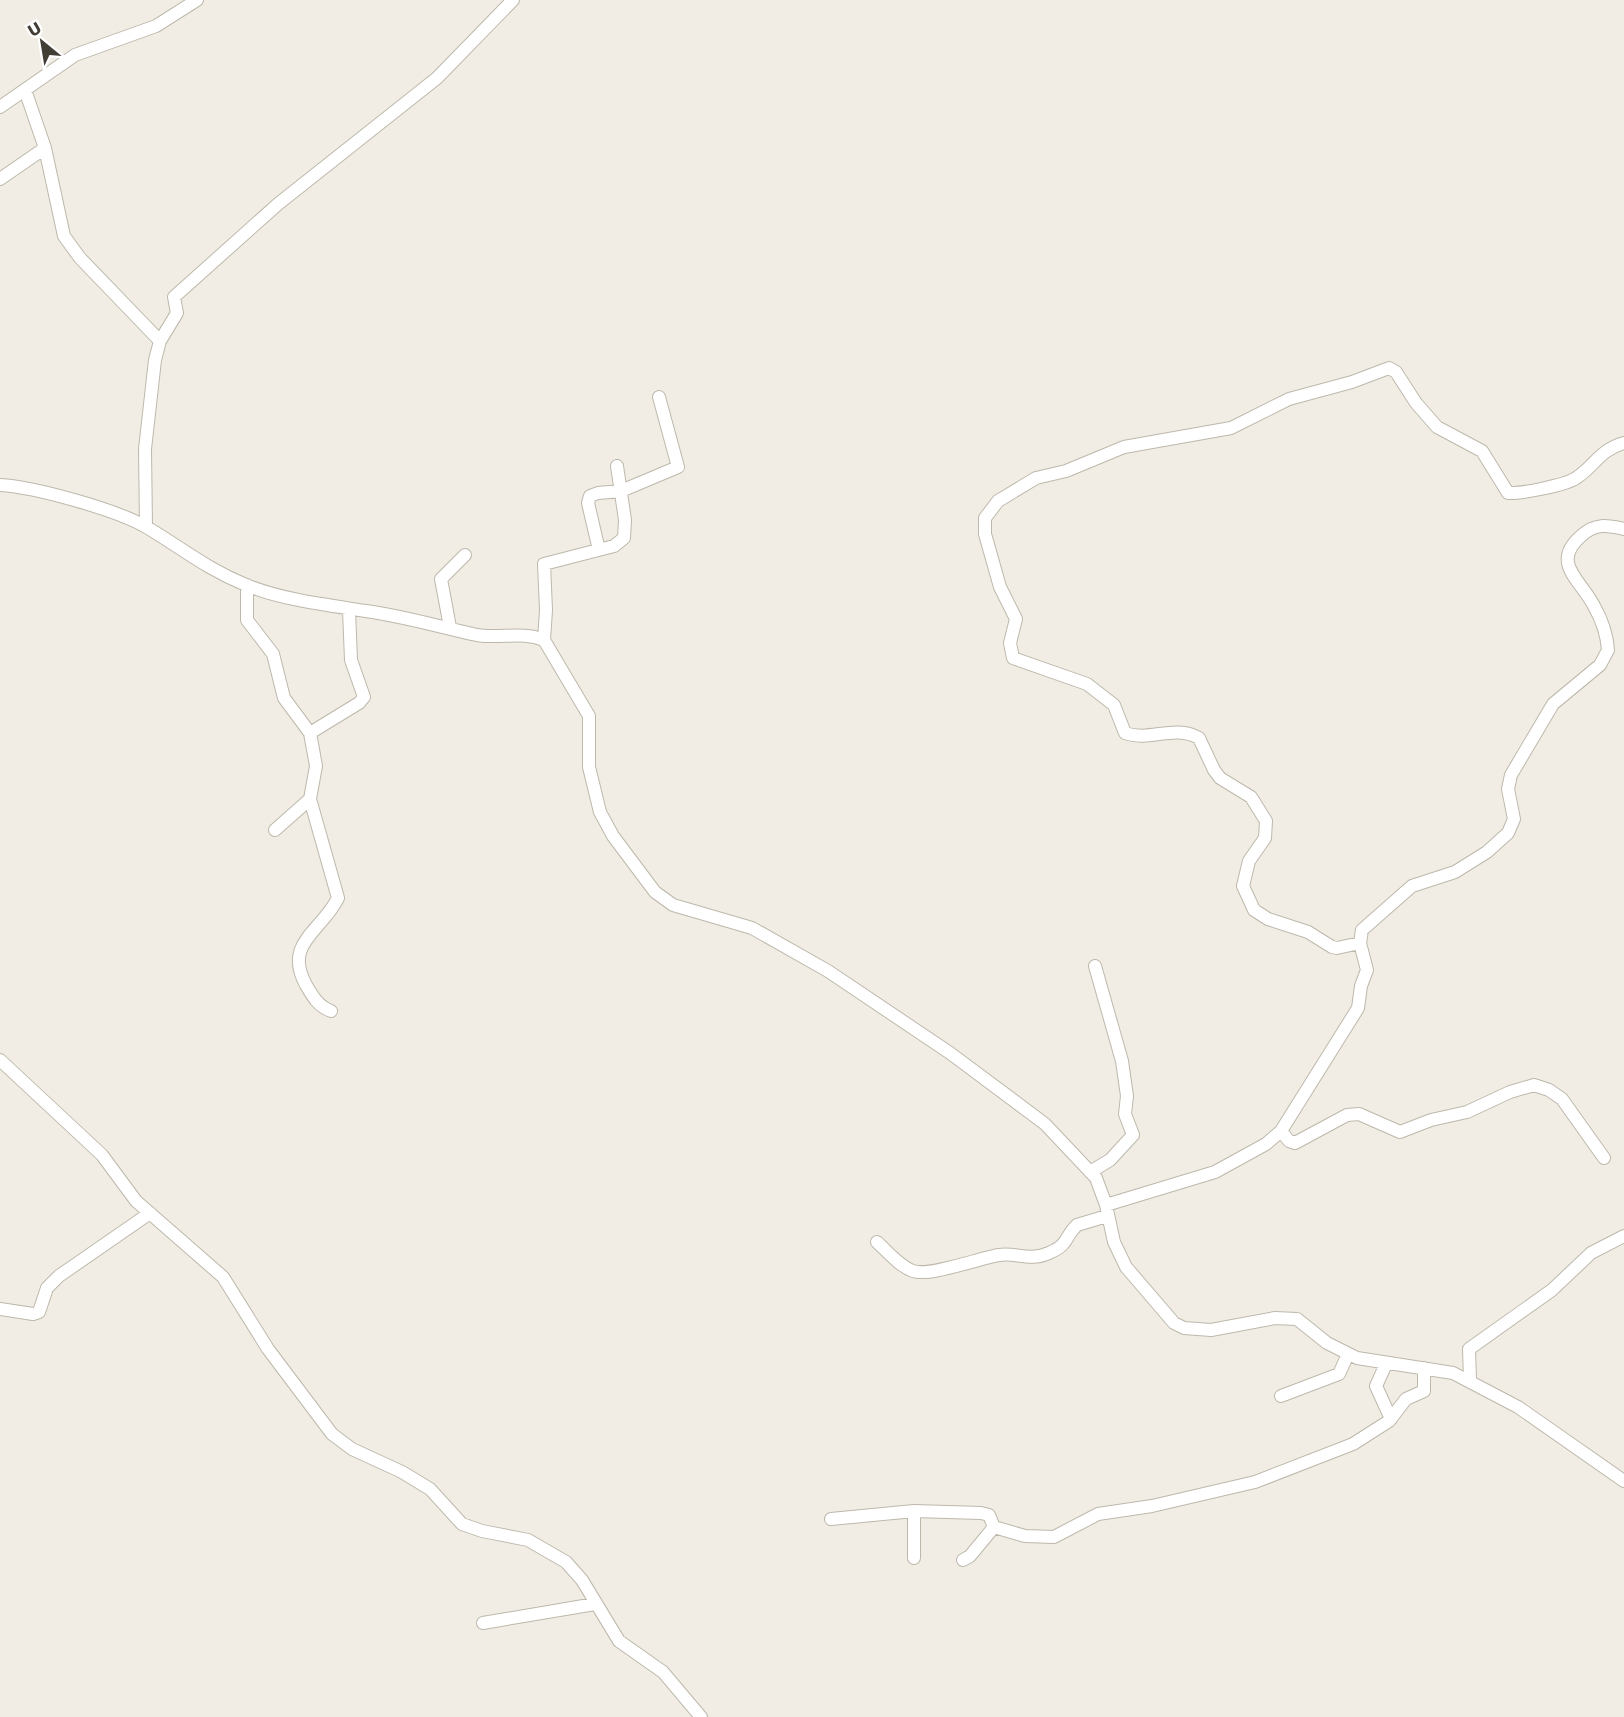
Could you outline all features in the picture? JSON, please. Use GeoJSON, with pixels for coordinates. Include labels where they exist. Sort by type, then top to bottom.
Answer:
{"type":"FeatureCollection","features":[{"type":"Feature","properties":{"kind":"street"},"geometry":{"type":"LineString","coordinates":[[0,107],[75,55],[156,26],[197,0]]}},
{"type":"Feature","properties":{"kind":"street"},"geometry":{"type":"LineString","coordinates":[[146,527],[147,428],[155,360],[160,341],[177,315],[173,298],[278,204],[437,78],[513,0]]}},
{"type":"Feature","properties":{"kind":"street"},"geometry":{"type":"LineString","coordinates":[[25,90],[45,148],[60,223],[70,246],[160,341]]}},
{"type":"Feature","properties":{"kind":"street"},"geometry":{"type":"LineString","coordinates":[[0,179],[45,148]]}},
{"type":"Feature","properties":{"kind":"street"},"geometry":{"type":"LineString","coordinates":[[1360,943],[1332,947],[1308,932],[1268,919],[1254,910],[1243,886],[1249,861],[1265,838],[1266,821],[1251,797],[1220,778],[1214,771],[1199,738],[1176,731],[1137,736],[1125,733],[1114,705],[1087,684],[1013,658],[1010,643],[1016,619],[1000,587],[985,534],[984,525],[989,510],[998,501],[1036,478],[1066,471],[1124,447],[1231,428],[1289,399],[1352,382],[1389,368],[1396,372],[1416,404],[1437,427],[1482,451],[1508,493],[1524,492],[1574,480],[1604,452],[1624,443]]}},
{"type":"Feature","properties":{"kind":"street"},"geometry":{"type":"LineString","coordinates":[[599,550],[589,499],[598,493],[621,491],[678,467],[659,397]]}},
{"type":"Feature","properties":{"kind":"street"},"geometry":{"type":"LineString","coordinates":[[617,466],[625,520],[624,538],[620,543],[599,550],[544,564],[546,610],[544,640],[589,716],[589,767],[596,799],[604,821],[625,854],[659,897],[680,907],[752,928],[846,981],[1034,1115],[1096,1178],[1126,1267],[1174,1323],[1184,1328],[1211,1330],[1275,1318],[1297,1319],[1327,1343],[1348,1354],[1386,1364],[1452,1373],[1470,1380],[1518,1407],[1624,1480]]}},
{"type":"Feature","properties":{"kind":"street"},"geometry":{"type":"LineString","coordinates":[[0,485],[44,492],[146,527],[194,560],[247,585],[349,610],[450,627],[487,636],[522,635],[544,640]]}},
{"type":"Feature","properties":{"kind":"street"},"geometry":{"type":"LineString","coordinates":[[877,1242],[901,1263],[917,1272],[963,1265],[1001,1255],[1022,1258],[1045,1255],[1066,1243],[1077,1225],[1107,1210],[1215,1172],[1252,1154],[1281,1131],[1358,1008],[1361,987],[1367,970],[1360,943],[1362,930],[1400,894],[1423,880],[1455,872],[1487,852],[1512,828],[1514,819],[1508,789],[1511,775],[1553,704],[1600,665],[1608,650],[1602,623],[1594,605],[1571,574],[1567,563],[1567,553],[1575,541],[1593,528],[1603,525],[1624,529]]}},
{"type":"Feature","properties":{"kind":"street"},"geometry":{"type":"LineString","coordinates":[[450,627],[441,579],[465,555]]}},
{"type":"Feature","properties":{"kind":"street"},"geometry":{"type":"LineString","coordinates":[[247,585],[247,620],[269,647],[284,698],[310,733],[316,766],[310,799],[338,898],[321,924],[307,936],[299,949],[298,964],[310,993],[320,1006],[331,1011]]}},
{"type":"Feature","properties":{"kind":"street"},"geometry":{"type":"LineString","coordinates":[[310,733],[359,703],[363,697],[351,660],[349,610]]}},
{"type":"Feature","properties":{"kind":"street"},"geometry":{"type":"LineString","coordinates":[[275,830],[310,799]]}},
{"type":"Feature","properties":{"kind":"street"},"geometry":{"type":"LineString","coordinates":[[1090,1172],[1110,1160],[1133,1135],[1125,1114],[1127,1096],[1122,1061],[1095,966]]}},
{"type":"Feature","properties":{"kind":"street"},"geometry":{"type":"LineString","coordinates":[[0,1060],[102,1155],[136,1201],[225,1280],[268,1349],[332,1434],[352,1449],[402,1472],[430,1489],[462,1524],[482,1531],[528,1540],[548,1550],[573,1569],[619,1641],[663,1672],[701,1717]]}},
{"type":"Feature","properties":{"kind":"street"},"geometry":{"type":"LineString","coordinates":[[1281,1131],[1289,1141],[1295,1143],[1347,1114],[1356,1113],[1400,1132],[1431,1120],[1467,1112],[1510,1092],[1534,1085],[1549,1090],[1562,1099],[1604,1158]]}},
{"type":"Feature","properties":{"kind":"street"},"geometry":{"type":"LineString","coordinates":[[0,1310],[33,1314],[39,1312],[47,1288],[59,1276],[150,1213]]}},
{"type":"Feature","properties":{"kind":"street"},"geometry":{"type":"LineString","coordinates":[[1470,1380],[1468,1349],[1552,1290],[1591,1253],[1624,1236]]}},
{"type":"Feature","properties":{"kind":"street"},"geometry":{"type":"LineString","coordinates":[[1281,1396],[1326,1381],[1339,1374],[1348,1354]]}},
{"type":"Feature","properties":{"kind":"street"},"geometry":{"type":"LineString","coordinates":[[1386,1364],[1376,1386],[1391,1419]]}},
{"type":"Feature","properties":{"kind":"street"},"geometry":{"type":"LineString","coordinates":[[994,1527],[1025,1536],[1054,1537],[1098,1514],[1152,1506],[1225,1490],[1304,1465],[1353,1444],[1391,1419],[1406,1399],[1425,1389],[1424,1368]]}},
{"type":"Feature","properties":{"kind":"street"},"geometry":{"type":"LineString","coordinates":[[831,1519],[914,1512],[986,1514],[992,1518],[994,1527]]}},
{"type":"Feature","properties":{"kind":"street"},"geometry":{"type":"LineString","coordinates":[[914,1512],[914,1558]]}},
{"type":"Feature","properties":{"kind":"street"},"geometry":{"type":"LineString","coordinates":[[963,1560],[970,1556],[994,1527]]}},
{"type":"Feature","properties":{"kind":"street"},"geometry":{"type":"LineString","coordinates":[[483,1623],[595,1604]]}}]}
